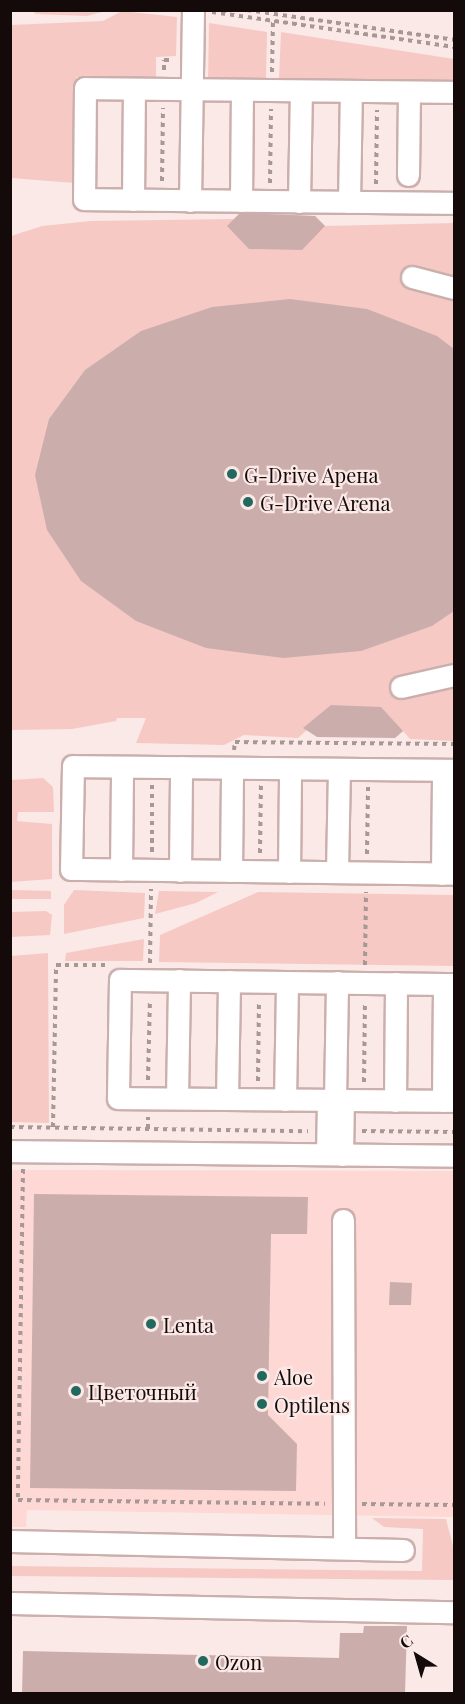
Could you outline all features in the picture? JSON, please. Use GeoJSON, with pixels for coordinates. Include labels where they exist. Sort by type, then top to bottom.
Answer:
{"type":"FeatureCollection","features":[{"type":"Feature","properties":{"kind":"lane"},"geometry":{"type":"LineString","coordinates":[[190,201],[193,10]]}},
{"type":"Feature","properties":{"kind":"lane"},"geometry":{"type":"LineString","coordinates":[[454,92],[86,88],[84,199],[454,204]]}},
{"type":"Feature","properties":{"kind":"lane"},"geometry":{"type":"LineString","coordinates":[[133,200],[134,89]]}},
{"type":"Feature","properties":{"kind":"lane"},"geometry":{"type":"LineString","coordinates":[[241,201],[242,90]]}},
{"type":"Feature","properties":{"kind":"lane"},"geometry":{"type":"LineString","coordinates":[[299,202],[301,91]]}},
{"type":"Feature","properties":{"kind":"lane"},"geometry":{"type":"LineString","coordinates":[[349,202],[351,91]]}},
{"type":"Feature","properties":{"kind":"lane"},"geometry":{"type":"LineString","coordinates":[[408,175],[409,92]]}},
{"type":"Feature","properties":{"kind":"lane"},"geometry":{"type":"LineString","coordinates":[[412,277],[454,288]]}},
{"type":"Feature","properties":{"kind":"lane"},"geometry":{"type":"LineString","coordinates":[[401,687],[454,675]]}},
{"type":"Feature","properties":{"kind":"lane"},"geometry":{"type":"LineString","coordinates":[[73,766],[262,768],[449,770],[448,874],[71,869],[73,766]]}},
{"type":"Feature","properties":{"kind":"lane"},"geometry":{"type":"LineString","coordinates":[[121,870],[122,767]]}},
{"type":"Feature","properties":{"kind":"lane"},"geometry":{"type":"LineString","coordinates":[[180,871],[181,767]]}},
{"type":"Feature","properties":{"kind":"lane"},"geometry":{"type":"LineString","coordinates":[[231,871],[232,768]]}},
{"type":"Feature","properties":{"kind":"lane"},"geometry":{"type":"LineString","coordinates":[[289,872],[290,769]]}},
{"type":"Feature","properties":{"kind":"lane"},"geometry":{"type":"LineString","coordinates":[[337,872],[339,769]]}},
{"type":"Feature","properties":{"kind":"lane"},"geometry":{"type":"LineString","coordinates":[[120,980],[150,980],[449,984],[449,1101],[118,1098],[120,980]]}},
{"type":"Feature","properties":{"kind":"lane"},"geometry":{"type":"LineString","coordinates":[[177,1098],[179,981]]}},
{"type":"Feature","properties":{"kind":"lane"},"geometry":{"type":"LineString","coordinates":[[227,1099],[229,981]]}},
{"type":"Feature","properties":{"kind":"lane"},"geometry":{"type":"LineString","coordinates":[[285,1100],[286,982]]}},
{"type":"Feature","properties":{"kind":"lane"},"geometry":{"type":"LineString","coordinates":[[335,1155],[342,1100],[337,982]]}},
{"type":"Feature","properties":{"kind":"lane"},"geometry":{"type":"LineString","coordinates":[[394,1101],[396,983]]}},
{"type":"Feature","properties":{"kind":"lane"},"geometry":{"type":"LineString","coordinates":[[17,1151],[454,1156]]}},
{"type":"Feature","properties":{"kind":"lane"},"geometry":{"type":"LineString","coordinates":[[343,1220],[344,1548]]}},
{"type":"Feature","properties":{"kind":"lane"},"geometry":{"type":"LineString","coordinates":[[10,1541],[403,1550]]}},
{"type":"Feature","properties":{"kind":"lane"},"geometry":{"type":"LineString","coordinates":[[10,1603],[454,1612]]}},
{"type":"Feature","properties":{"kind":"path"},"geometry":{"type":"LineString","coordinates":[[247,10],[454,40]]}},
{"type":"Feature","properties":{"kind":"path"},"geometry":{"type":"LineString","coordinates":[[204,11],[454,46]]}},
{"type":"Feature","properties":{"kind":"path"},"geometry":{"type":"LineString","coordinates":[[376,203],[378,92]]}},
{"type":"Feature","properties":{"kind":"path"},"geometry":{"type":"LineString","coordinates":[[260,872],[262,742]]}},
{"type":"Feature","properties":{"kind":"path"},"geometry":{"type":"LineString","coordinates":[[363,1131],[342,1100],[365,983],[368,744]]}},
{"type":"Feature","properties":{"kind":"path"},"geometry":{"type":"LineString","coordinates":[[148,1128],[153,767]]}},
{"type":"Feature","properties":{"kind":"path"},"geometry":{"type":"LineString","coordinates":[[257,1130],[259,981]]}},
{"type":"Feature","properties":{"kind":"path"},"geometry":{"type":"LineString","coordinates":[[10,1127],[312,1131]]}},
{"type":"Feature","properties":{"kind":"path"},"geometry":{"type":"LineString","coordinates":[[354,1131],[454,1132]]}},
{"type":"Feature","properties":{"kind":"path"},"geometry":{"type":"LineString","coordinates":[[17,1151],[18,1500],[454,1505]]}},
{"type":"Feature","properties":{"kind":"shaded area"},"geometry":{"type":"Polygon","coordinates":[[[32,11],[106,11],[87,16],[36,14],[32,11]]]}},
{"type":"Feature","properties":{"kind":"shaded area"},"geometry":{"type":"Polygon","coordinates":[[[122,11],[177,17],[176,56],[156,57],[156,78],[76,77],[74,183],[11,178],[11,25],[103,21],[122,11]]]}},
{"type":"Feature","properties":{"kind":"shaded area"},"geometry":{"type":"Polygon","coordinates":[[[209,23],[267,32],[266,79],[208,79],[209,23]]]}},
{"type":"Feature","properties":{"kind":"shaded area"},"geometry":{"type":"Polygon","coordinates":[[[281,32],[454,59],[454,81],[279,79],[281,32]]]}},
{"type":"Feature","properties":{"kind":"shaded area","name":"G-Drive Арена"},"geometry":{"type":"Polygon","coordinates":[[[240,213],[315,216],[325,226],[454,223],[454,741],[410,739],[403,731],[395,738],[307,730],[298,738],[244,735],[224,745],[136,743],[146,718],[117,718],[116,721],[72,729],[11,730],[11,236],[42,226],[91,221],[234,219],[240,213]]]}},
{"type":"Feature","properties":{"kind":"shaded area"},"geometry":{"type":"Polygon","coordinates":[[[43,778],[53,787],[54,812],[18,812],[17,821],[52,824],[52,879],[11,882],[11,780],[43,778]]]}},
{"type":"Feature","properties":{"kind":"shaded area"},"geometry":{"type":"Polygon","coordinates":[[[11,890],[51,891],[51,899],[11,899],[11,890]]]}},
{"type":"Feature","properties":{"kind":"shaded area"},"geometry":{"type":"Polygon","coordinates":[[[74,890],[145,893],[144,918],[64,934],[64,905],[74,890]]]}},
{"type":"Feature","properties":{"kind":"shaded area"},"geometry":{"type":"Polygon","coordinates":[[[159,891],[218,892],[196,903],[155,914],[159,891]]]}},
{"type":"Feature","properties":{"kind":"shaded area"},"geometry":{"type":"Polygon","coordinates":[[[258,892],[454,895],[454,966],[159,962],[160,935],[258,892]]]}},
{"type":"Feature","properties":{"kind":"shaded area"},"geometry":{"type":"Polygon","coordinates":[[[46,911],[52,915],[50,935],[11,937],[11,912],[46,911]]]}},
{"type":"Feature","properties":{"kind":"shaded area"},"geometry":{"type":"Polygon","coordinates":[[[144,939],[143,961],[65,961],[66,953],[144,939]]]}},
{"type":"Feature","properties":{"kind":"shaded area"},"geometry":{"type":"Polygon","coordinates":[[[48,953],[49,1123],[11,1122],[11,956],[48,953]]]}},
{"type":"Feature","properties":{"kind":"shaded area"},"geometry":{"type":"Polygon","coordinates":[[[11,1170],[454,1171],[454,1517],[27,1510],[26,1527],[11,1527],[11,1170]]]}},
{"type":"Feature","properties":{"kind":"shaded area"},"geometry":{"type":"Polygon","coordinates":[[[372,1518],[446,1519],[454,1550],[454,1580],[11,1576],[11,1566],[422,1571],[423,1529],[384,1527],[372,1518]]]}},
{"type":"Feature","properties":{"kind":"building"},"geometry":{"type":"Polygon","coordinates":[[[240,213],[315,216],[325,226],[302,250],[249,249],[227,226],[240,213]]]}},
{"type":"Feature","properties":{"kind":"building","name":"G-Drive Arena"},"geometry":{"type":"Polygon","coordinates":[[[290,299],[367,309],[437,336],[454,349],[454,611],[432,626],[361,651],[283,658],[206,648],[136,621],[81,581],[47,530],[35,475],[49,419],[85,370],[141,331],[212,307],[290,299]]]}},
{"type":"Feature","properties":{"kind":"building"},"geometry":{"type":"Polygon","coordinates":[[[331,705],[381,707],[403,731],[395,738],[317,737],[303,728],[331,705]]]}},
{"type":"Feature","properties":{"kind":"building","name":"Lenta"},"geometry":{"type":"Polygon","coordinates":[[[34,1194],[308,1197],[307,1234],[271,1234],[268,1415],[297,1444],[296,1491],[30,1488],[34,1194]]]}},
{"type":"Feature","properties":{"kind":"building"},"geometry":{"type":"Polygon","coordinates":[[[390,1282],[412,1283],[411,1305],[389,1305],[390,1282]]]}},
{"type":"Feature","properties":{"kind":"building"},"geometry":{"type":"Polygon","coordinates":[[[364,1626],[407,1626],[405,1694],[22,1694],[23,1651],[339,1658],[340,1633],[363,1633],[364,1626]]]}},
{"type":"Feature","properties":{"kind":"place","name":"G-Drive Арена"},"geometry":{"type":"Point","coordinates":[232,474]}},
{"type":"Feature","properties":{"kind":"place","name":"G-Drive Arena"},"geometry":{"type":"Point","coordinates":[248,502]}},
{"type":"Feature","properties":{"kind":"place","name":"Lenta"},"geometry":{"type":"Point","coordinates":[151,1324]}},
{"type":"Feature","properties":{"kind":"place","name":"Aloe"},"geometry":{"type":"Point","coordinates":[262,1376]}},
{"type":"Feature","properties":{"kind":"place","name":"Цветочный"},"geometry":{"type":"Point","coordinates":[76,1391]}},
{"type":"Feature","properties":{"kind":"place","name":"Optilens"},"geometry":{"type":"Point","coordinates":[262,1404]}},
{"type":"Feature","properties":{"kind":"place","name":"Ozon"},"geometry":{"type":"Point","coordinates":[203,1661]}}]}
